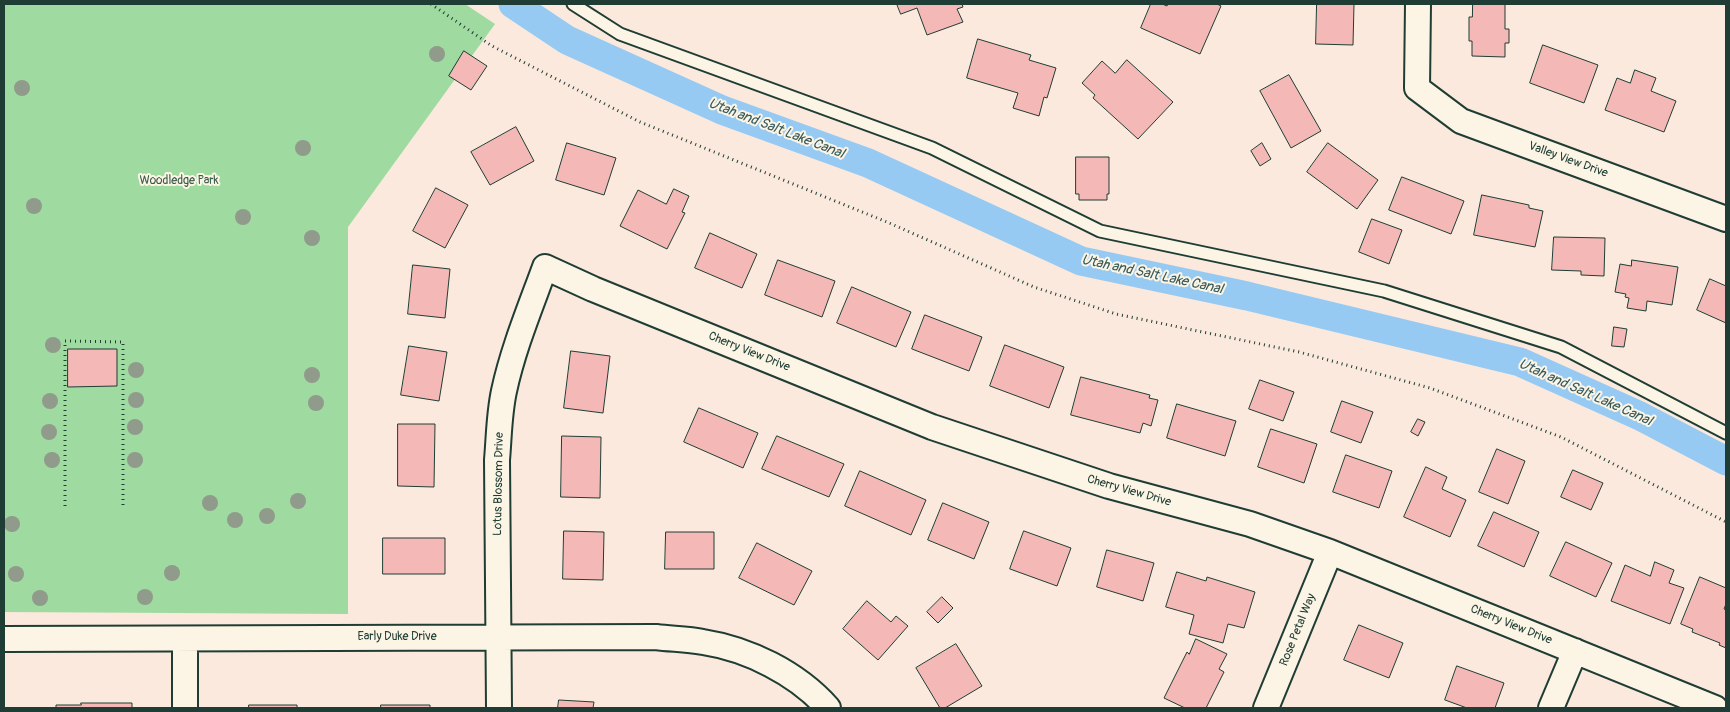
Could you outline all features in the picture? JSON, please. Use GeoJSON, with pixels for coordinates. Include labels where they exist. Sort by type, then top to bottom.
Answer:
{"type":"FeatureCollection","features":[{"type":"Feature","properties":{"kind":"street","name":"Valley View Drive"},"geometry":{"type":"LineString","coordinates":[[1418,4],[1417,88],[1461,120],[1726,219]]}},
{"type":"Feature","properties":{"kind":"street","name":"Cherry View Drive"},"geometry":{"type":"LineString","coordinates":[[544,267],[593,289],[932,427],[1109,486],[1250,524],[1330,552],[1716,708]]}},
{"type":"Feature","properties":{"kind":"street","name":"Lotus Blossom Drive"},"geometry":{"type":"LineString","coordinates":[[499,708],[499,427],[508,377],[523,325],[544,267]]}},
{"type":"Feature","properties":{"kind":"street","name":"Rose Petal Way"},"geometry":{"type":"LineString","coordinates":[[1266,708],[1330,552]]}},
{"type":"Feature","properties":{"kind":"street","name":"Early Duke Drive"},"geometry":{"type":"LineString","coordinates":[[4,639],[656,637],[703,642],[743,652],[783,672],[818,698],[828,708]]}},
{"type":"Feature","properties":{"kind":"street"},"geometry":{"type":"LineString","coordinates":[[185,639],[185,708]]}},
{"type":"Feature","properties":{"kind":"street"},"geometry":{"type":"LineString","coordinates":[[1550,708],[1575,650]]}},
{"type":"Feature","properties":{"kind":"lane"},"geometry":{"type":"LineString","coordinates":[[573,4],[620,34],[932,148],[1100,231],[1384,291],[1562,347],[1726,433]]}},
{"type":"Feature","properties":{"kind":"path"},"geometry":{"type":"LineString","coordinates":[[432,4],[492,46],[640,122],[888,222],[1034,288],[1116,314],[1299,352],[1430,388],[1562,438],[1726,522]]}},
{"type":"Feature","properties":{"kind":"path"},"geometry":{"type":"LineString","coordinates":[[65,506],[65,341],[122,342],[122,506]]}},
{"type":"Feature","properties":{"kind":"green space","name":"Woodledge Park"},"geometry":{"type":"Polygon","coordinates":[[[4,4],[465,4],[495,24],[348,227],[348,614],[4,612],[4,4]]]}},
{"type":"Feature","properties":{"kind":"building"},"geometry":{"type":"Polygon","coordinates":[[[897,4],[962,4],[963,7],[957,9],[963,22],[927,35],[917,8],[901,14],[897,4]]]}},
{"type":"Feature","properties":{"kind":"building"},"geometry":{"type":"Polygon","coordinates":[[[1151,4],[1167,6],[1168,4],[1217,4],[1221,6],[1200,54],[1141,28],[1151,4]]]}},
{"type":"Feature","properties":{"kind":"building"},"geometry":{"type":"Polygon","coordinates":[[[1317,4],[1354,4],[1353,45],[1316,44],[1317,4]]]}},
{"type":"Feature","properties":{"kind":"building"},"geometry":{"type":"Polygon","coordinates":[[[1473,4],[1505,4],[1505,29],[1509,29],[1509,43],[1505,43],[1505,57],[1472,56],[1472,41],[1469,41],[1469,17],[1472,17],[1473,4]]]}},
{"type":"Feature","properties":{"kind":"building"},"geometry":{"type":"Polygon","coordinates":[[[978,39],[1031,55],[1029,60],[1056,68],[1047,98],[1044,97],[1039,116],[1013,108],[1018,93],[967,78],[978,39]]]}},
{"type":"Feature","properties":{"kind":"building"},"geometry":{"type":"Polygon","coordinates":[[[1543,45],[1598,65],[1584,103],[1530,83],[1543,45]]]}},
{"type":"Feature","properties":{"kind":"building"},"geometry":{"type":"Polygon","coordinates":[[[464,51],[487,66],[471,90],[449,76],[464,51]]]}},
{"type":"Feature","properties":{"kind":"building"},"geometry":{"type":"Polygon","coordinates":[[[1127,60],[1173,102],[1138,139],[1093,98],[1095,95],[1082,83],[1102,61],[1115,73],[1127,60]]]}},
{"type":"Feature","properties":{"kind":"building"},"geometry":{"type":"Polygon","coordinates":[[[1635,70],[1656,78],[1651,91],[1676,101],[1664,132],[1605,110],[1617,78],[1630,83],[1635,70]]]}},
{"type":"Feature","properties":{"kind":"building"},"geometry":{"type":"Polygon","coordinates":[[[1289,75],[1321,131],[1291,148],[1260,91],[1289,75]]]}},
{"type":"Feature","properties":{"kind":"building"},"geometry":{"type":"Polygon","coordinates":[[[516,127],[534,161],[490,185],[471,152],[516,127]]]}},
{"type":"Feature","properties":{"kind":"building"},"geometry":{"type":"Polygon","coordinates":[[[567,143],[616,158],[604,195],[556,180],[567,143]]]}},
{"type":"Feature","properties":{"kind":"building"},"geometry":{"type":"Polygon","coordinates":[[[1262,143],[1271,159],[1260,166],[1251,151],[1262,143]]]}},
{"type":"Feature","properties":{"kind":"building"},"geometry":{"type":"Polygon","coordinates":[[[1328,143],[1378,180],[1357,209],[1307,172],[1328,143]]]}},
{"type":"Feature","properties":{"kind":"building"},"geometry":{"type":"Polygon","coordinates":[[[1076,157],[1109,157],[1109,194],[1107,194],[1107,200],[1079,200],[1079,194],[1076,194],[1076,157]]]}},
{"type":"Feature","properties":{"kind":"building"},"geometry":{"type":"Polygon","coordinates":[[[1402,177],[1464,201],[1451,234],[1389,210],[1402,177]]]}},
{"type":"Feature","properties":{"kind":"building"},"geometry":{"type":"Polygon","coordinates":[[[436,188],[468,205],[445,248],[413,231],[436,188]]]}},
{"type":"Feature","properties":{"kind":"building"},"geometry":{"type":"Polygon","coordinates":[[[674,189],[689,196],[682,212],[685,213],[667,249],[620,226],[638,190],[666,204],[674,189]]]}},
{"type":"Feature","properties":{"kind":"building"},"geometry":{"type":"Polygon","coordinates":[[[1482,195],[1529,205],[1529,208],[1543,211],[1535,247],[1474,235],[1482,195]]]}},
{"type":"Feature","properties":{"kind":"building"},"geometry":{"type":"Polygon","coordinates":[[[1372,219],[1402,230],[1389,264],[1359,252],[1372,219]]]}},
{"type":"Feature","properties":{"kind":"building"},"geometry":{"type":"Polygon","coordinates":[[[710,233],[757,254],[742,288],[695,268],[710,233]]]}},
{"type":"Feature","properties":{"kind":"building"},"geometry":{"type":"Polygon","coordinates":[[[1554,237],[1605,238],[1604,276],[1581,275],[1581,271],[1552,270],[1554,237]]]}},
{"type":"Feature","properties":{"kind":"building"},"geometry":{"type":"Polygon","coordinates":[[[778,260],[835,281],[822,317],[765,295],[778,260]]]}},
{"type":"Feature","properties":{"kind":"building"},"geometry":{"type":"Polygon","coordinates":[[[1632,260],[1678,267],[1672,305],[1647,301],[1646,311],[1627,308],[1629,298],[1625,297],[1626,294],[1615,292],[1620,264],[1631,266],[1632,260]]]}},
{"type":"Feature","properties":{"kind":"building"},"geometry":{"type":"Polygon","coordinates":[[[413,265],[450,269],[445,318],[408,314],[413,265]]]}},
{"type":"Feature","properties":{"kind":"building"},"geometry":{"type":"Polygon","coordinates":[[[1710,279],[1726,286],[1726,323],[1697,310],[1710,279]]]}},
{"type":"Feature","properties":{"kind":"building"},"geometry":{"type":"Polygon","coordinates":[[[852,287],[911,312],[896,347],[837,323],[852,287]]]}},
{"type":"Feature","properties":{"kind":"building"},"geometry":{"type":"Polygon","coordinates":[[[925,315],[982,337],[969,371],[912,349],[925,315]]]}},
{"type":"Feature","properties":{"kind":"building"},"geometry":{"type":"Polygon","coordinates":[[[1614,327],[1627,329],[1624,347],[1612,346],[1614,327]]]}},
{"type":"Feature","properties":{"kind":"building"},"geometry":{"type":"Polygon","coordinates":[[[1005,345],[1064,367],[1049,408],[990,386],[1005,345]]]}},
{"type":"Feature","properties":{"kind":"building"},"geometry":{"type":"Polygon","coordinates":[[[409,346],[447,352],[439,401],[401,395],[409,346]]]}},
{"type":"Feature","properties":{"kind":"building"},"geometry":{"type":"Polygon","coordinates":[[[68,349],[117,349],[117,386],[68,387],[68,349]]]}},
{"type":"Feature","properties":{"kind":"building"},"geometry":{"type":"Polygon","coordinates":[[[571,351],[610,356],[603,413],[564,408],[571,351]]]}},
{"type":"Feature","properties":{"kind":"building"},"geometry":{"type":"Polygon","coordinates":[[[1081,377],[1150,395],[1149,398],[1158,400],[1151,426],[1143,423],[1140,433],[1071,415],[1081,377]]]}},
{"type":"Feature","properties":{"kind":"building"},"geometry":{"type":"Polygon","coordinates":[[[1260,380],[1294,392],[1283,421],[1249,409],[1260,380]]]}},
{"type":"Feature","properties":{"kind":"building"},"geometry":{"type":"Polygon","coordinates":[[[1342,401],[1373,412],[1361,443],[1331,432],[1342,401]]]}},
{"type":"Feature","properties":{"kind":"building"},"geometry":{"type":"Polygon","coordinates":[[[1177,404],[1236,421],[1225,456],[1167,438],[1177,404]]]}},
{"type":"Feature","properties":{"kind":"building"},"geometry":{"type":"Polygon","coordinates":[[[699,408],[758,433],[743,468],[684,442],[699,408]]]}},
{"type":"Feature","properties":{"kind":"building"},"geometry":{"type":"Polygon","coordinates":[[[1418,419],[1425,422],[1418,436],[1411,432],[1418,419]]]}},
{"type":"Feature","properties":{"kind":"building"},"geometry":{"type":"Polygon","coordinates":[[[398,424],[435,424],[434,487],[398,486],[398,424]]]}},
{"type":"Feature","properties":{"kind":"building"},"geometry":{"type":"Polygon","coordinates":[[[1271,429],[1317,444],[1304,483],[1258,467],[1271,429]]]}},
{"type":"Feature","properties":{"kind":"building"},"geometry":{"type":"Polygon","coordinates":[[[562,436],[601,437],[600,498],[561,497],[562,436]]]}},
{"type":"Feature","properties":{"kind":"building"},"geometry":{"type":"Polygon","coordinates":[[[777,436],[844,464],[829,497],[762,469],[777,436]]]}},
{"type":"Feature","properties":{"kind":"building"},"geometry":{"type":"Polygon","coordinates":[[[1497,449],[1525,461],[1508,504],[1479,492],[1497,449]]]}},
{"type":"Feature","properties":{"kind":"building"},"geometry":{"type":"Polygon","coordinates":[[[1346,455],[1392,471],[1379,508],[1333,492],[1346,455]]]}},
{"type":"Feature","properties":{"kind":"building"},"geometry":{"type":"Polygon","coordinates":[[[1426,467],[1447,477],[1442,489],[1466,500],[1450,537],[1404,517],[1426,467]]]}},
{"type":"Feature","properties":{"kind":"building"},"geometry":{"type":"Polygon","coordinates":[[[1573,470],[1603,483],[1591,510],[1561,497],[1573,470]]]}},
{"type":"Feature","properties":{"kind":"building"},"geometry":{"type":"Polygon","coordinates":[[[860,471],[926,500],[911,535],[845,506],[860,471]]]}},
{"type":"Feature","properties":{"kind":"building"},"geometry":{"type":"Polygon","coordinates":[[[943,503],[989,522],[974,559],[928,540],[943,503]]]}},
{"type":"Feature","properties":{"kind":"building"},"geometry":{"type":"Polygon","coordinates":[[[1494,512],[1539,532],[1524,567],[1478,546],[1494,512]]]}},
{"type":"Feature","properties":{"kind":"building"},"geometry":{"type":"Polygon","coordinates":[[[564,531],[604,532],[603,580],[563,579],[564,531]]]}},
{"type":"Feature","properties":{"kind":"building"},"geometry":{"type":"Polygon","coordinates":[[[1024,531],[1071,548],[1057,586],[1010,569],[1024,531]]]}},
{"type":"Feature","properties":{"kind":"building"},"geometry":{"type":"Polygon","coordinates":[[[666,532],[714,532],[714,569],[665,569],[666,532]]]}},
{"type":"Feature","properties":{"kind":"building"},"geometry":{"type":"Polygon","coordinates":[[[383,538],[445,538],[445,574],[383,574],[383,538]]]}},
{"type":"Feature","properties":{"kind":"building"},"geometry":{"type":"Polygon","coordinates":[[[1566,542],[1612,563],[1596,597],[1550,576],[1566,542]]]}},
{"type":"Feature","properties":{"kind":"building"},"geometry":{"type":"Polygon","coordinates":[[[757,543],[812,571],[794,605],[739,578],[757,543]]]}},
{"type":"Feature","properties":{"kind":"building"},"geometry":{"type":"Polygon","coordinates":[[[1107,550],[1154,563],[1143,601],[1097,587],[1107,550]]]}},
{"type":"Feature","properties":{"kind":"building"},"geometry":{"type":"Polygon","coordinates":[[[1655,562],[1674,570],[1669,583],[1684,588],[1670,624],[1611,601],[1625,565],[1650,576],[1655,562]]]}},
{"type":"Feature","properties":{"kind":"building"},"geometry":{"type":"Polygon","coordinates":[[[1177,572],[1206,581],[1207,577],[1255,592],[1244,628],[1228,624],[1223,643],[1189,634],[1194,615],[1166,607],[1177,572]]]}},
{"type":"Feature","properties":{"kind":"building"},"geometry":{"type":"Polygon","coordinates":[[[1700,577],[1726,588],[1726,604],[1724,609],[1726,610],[1726,648],[1719,645],[1720,643],[1692,632],[1693,629],[1681,624],[1700,577]]]}},
{"type":"Feature","properties":{"kind":"building"},"geometry":{"type":"Polygon","coordinates":[[[942,597],[953,608],[938,623],[927,612],[942,597]]]}},
{"type":"Feature","properties":{"kind":"building"},"geometry":{"type":"Polygon","coordinates":[[[867,601],[891,622],[896,616],[908,626],[878,660],[843,629],[867,601]]]}},
{"type":"Feature","properties":{"kind":"building"},"geometry":{"type":"Polygon","coordinates":[[[1359,625],[1403,643],[1389,678],[1344,660],[1359,625]]]}},
{"type":"Feature","properties":{"kind":"building"},"geometry":{"type":"Polygon","coordinates":[[[1196,639],[1227,654],[1219,669],[1224,672],[1206,708],[1185,708],[1164,698],[1187,652],[1189,654],[1196,639]]]}},
{"type":"Feature","properties":{"kind":"building"},"geometry":{"type":"Polygon","coordinates":[[[956,644],[982,686],[945,708],[940,708],[916,668],[956,644]]]}},
{"type":"Feature","properties":{"kind":"building"},"geometry":{"type":"Polygon","coordinates":[[[1457,666],[1504,683],[1495,708],[1467,708],[1445,700],[1457,666]]]}},
{"type":"Feature","properties":{"kind":"building"},"geometry":{"type":"Polygon","coordinates":[[[559,700],[594,702],[593,708],[558,708],[559,700]]]}},
{"type":"Feature","properties":{"kind":"building"},"geometry":{"type":"Polygon","coordinates":[[[81,703],[132,703],[132,708],[56,708],[56,705],[81,705],[81,703]]]}},
{"type":"Feature","properties":{"kind":"building"},"geometry":{"type":"Polygon","coordinates":[[[249,705],[297,705],[297,708],[249,708],[249,705]]]}},
{"type":"Feature","properties":{"kind":"building"},"geometry":{"type":"Polygon","coordinates":[[[381,705],[430,705],[430,708],[381,708],[381,705]]]}},
{"type":"Feature","properties":{"kind":"waterway","name":"Utah and Salt Lake Canal"},"geometry":{"type":"LineString","coordinates":[[513,4],[567,40],[722,110],[868,163],[1081,261],[1247,296],[1520,362],[1640,416],[1726,461]]}}]}
